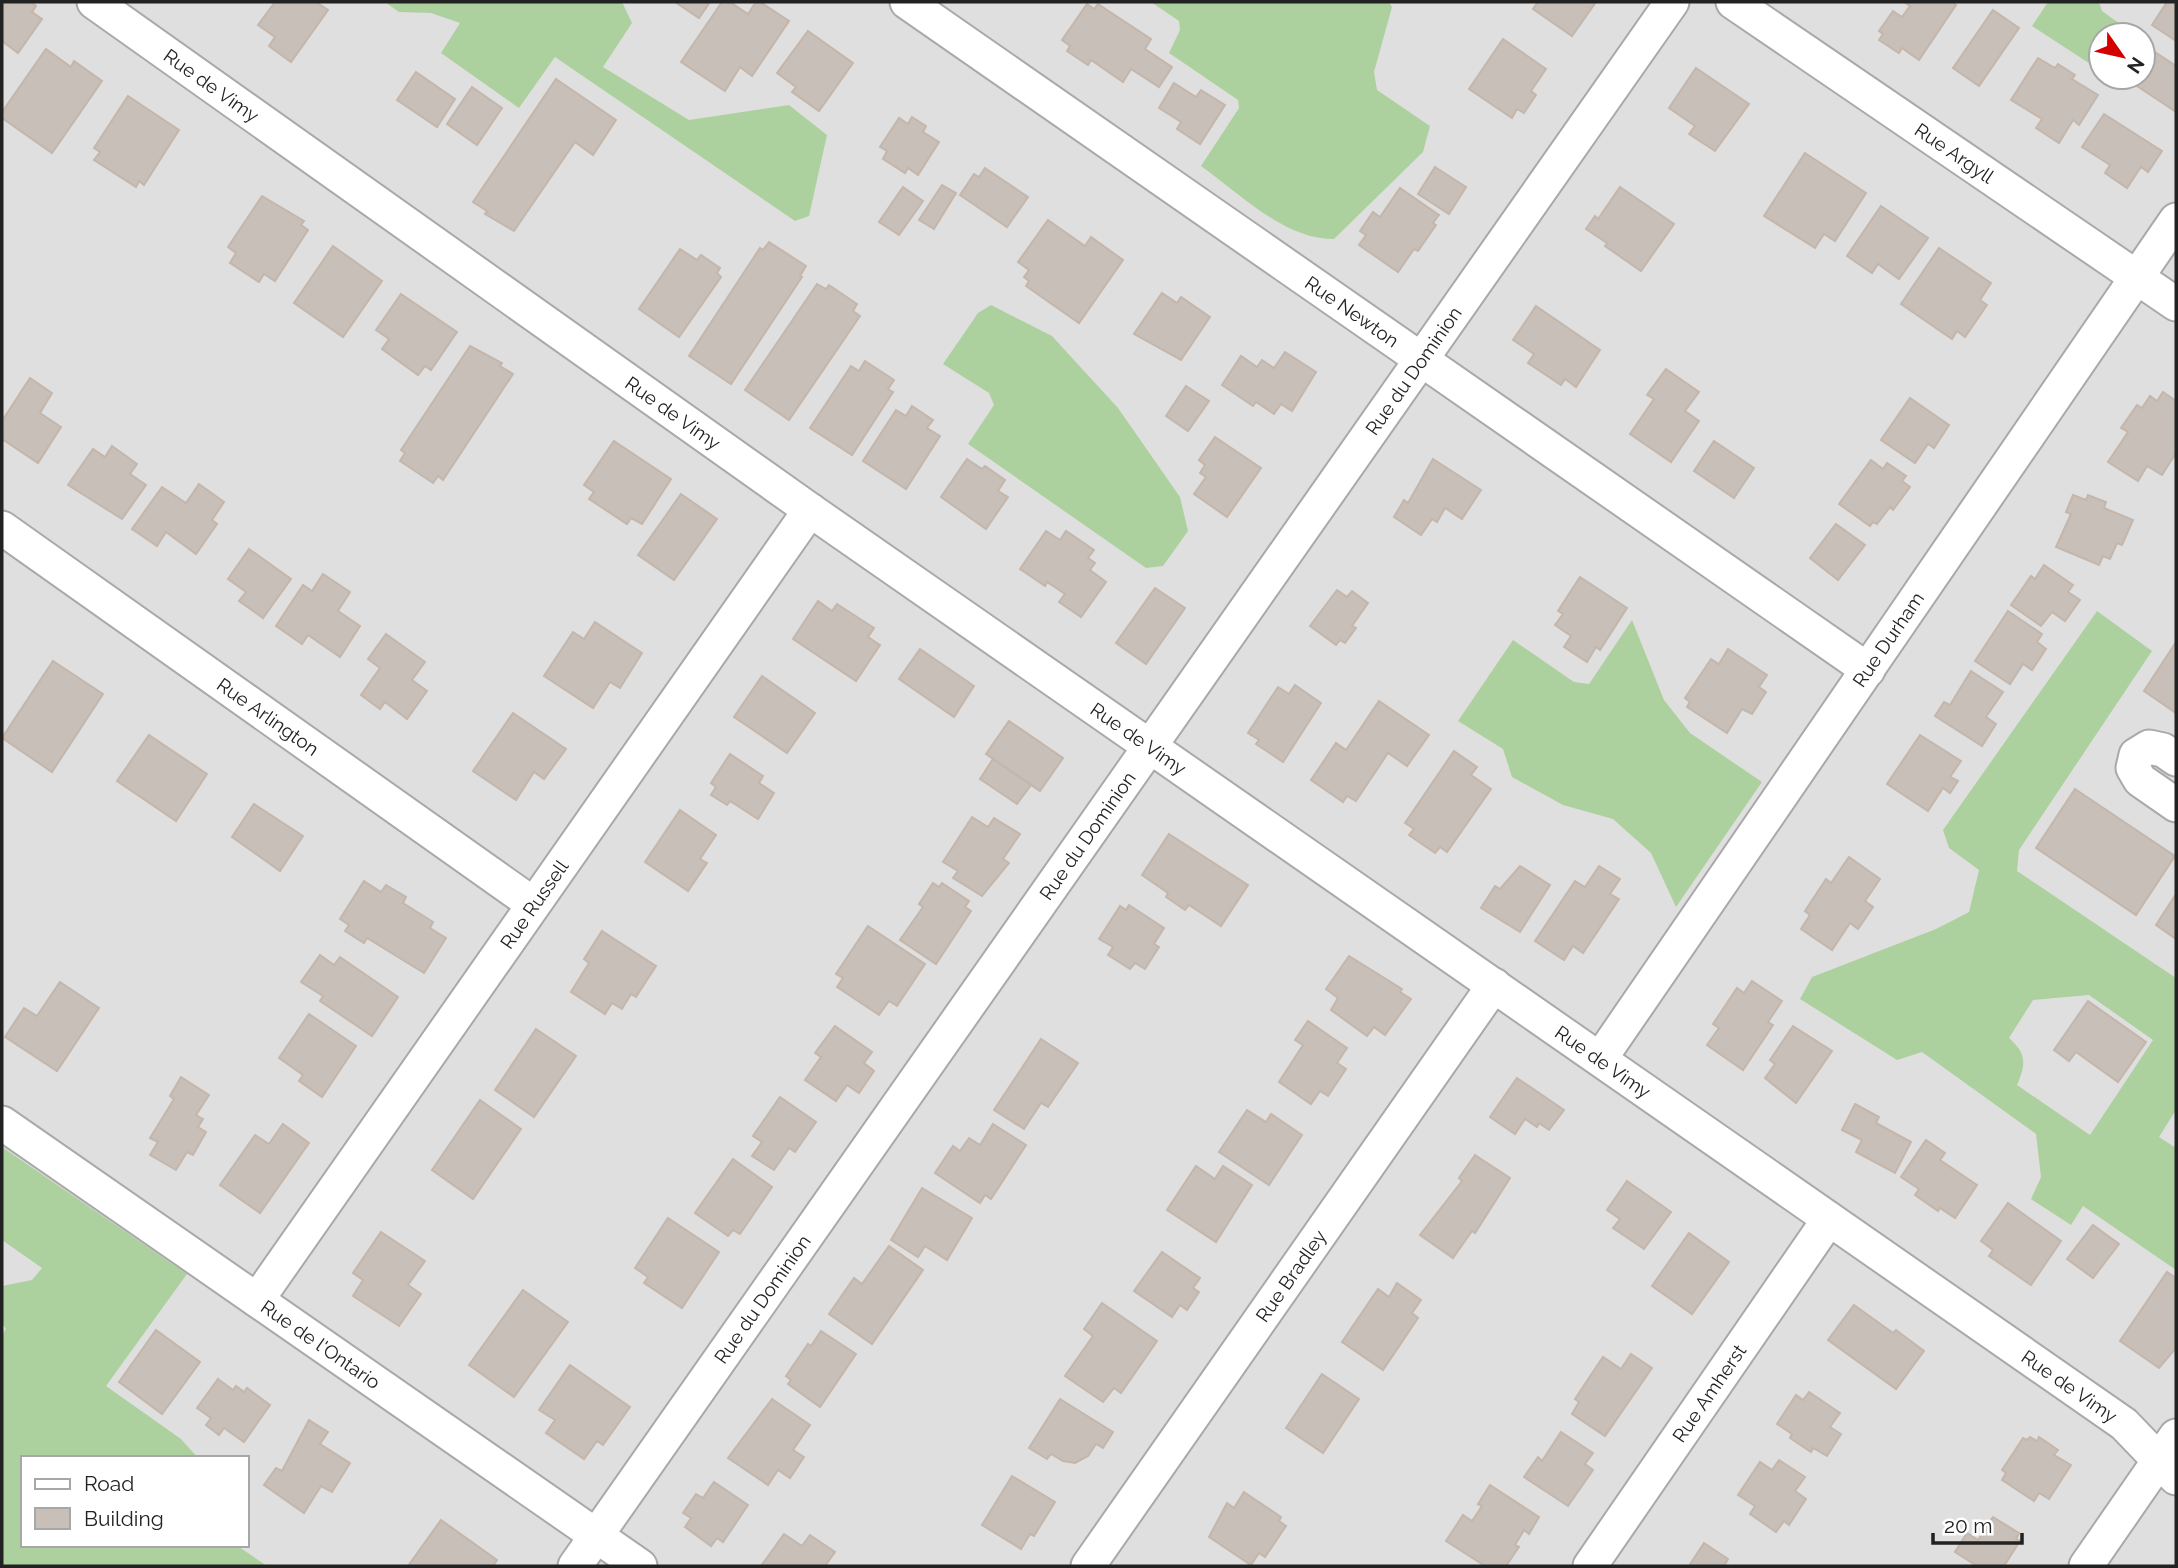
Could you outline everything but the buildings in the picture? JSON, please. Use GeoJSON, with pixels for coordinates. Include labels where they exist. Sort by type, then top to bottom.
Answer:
{"type":"FeatureCollection","features":[{"type":"Feature","properties":{"kind":"street","name":"Rue de Vimy"},"geometry":{"type":"LineString","coordinates":[[94,2],[810,510],[2171,1458]]}},
{"type":"Feature","properties":{"kind":"street","name":"Rue Newton"},"geometry":{"type":"LineString","coordinates":[[906,2],[1868,670]]}},
{"type":"Feature","properties":{"kind":"street","name":"Rue du Dominion"},"geometry":{"type":"LineString","coordinates":[[575,1566],[1672,2]]}},
{"type":"Feature","properties":{"kind":"street","name":"Rue Argyll"},"geometry":{"type":"LineString","coordinates":[[1733,2],[2176,304]]}},
{"type":"Feature","properties":{"kind":"street","name":"Rue Durham"},"geometry":{"type":"LineString","coordinates":[[1600,1059],[2176,220]]}},
{"type":"Feature","properties":{"kind":"street","name":"Rue Russell"},"geometry":{"type":"LineString","coordinates":[[257,1300],[810,510]]}},
{"type":"Feature","properties":{"kind":"street","name":"Rue Arlington"},"geometry":{"type":"LineString","coordinates":[[2,528],[533,904]]}},
{"type":"Feature","properties":{"kind":"street"},"geometry":{"type":"LineString","coordinates":[[2176,759],[2163,750],[2149,747],[2137,755],[2133,768],[2140,780],[2176,805]]}},
{"type":"Feature","properties":{"kind":"street","name":"Rue Bradley"},"geometry":{"type":"LineString","coordinates":[[1088,1566],[1494,985]]}},
{"type":"Feature","properties":{"kind":"street","name":"Rue de l'Ontario"},"geometry":{"type":"LineString","coordinates":[[2,1123],[640,1566]]}},
{"type":"Feature","properties":{"kind":"street","name":"Rue Amherst"},"geometry":{"type":"LineString","coordinates":[[1590,1566],[1829,1219]]}},
{"type":"Feature","properties":{"kind":"street"},"geometry":{"type":"LineString","coordinates":[[2086,1566],[2171,1458]]}},
{"type":"Feature","properties":{"kind":"shaded area"},"geometry":{"type":"Polygon","coordinates":[[[2,2],[2176,2],[2176,1566],[2,1566],[2,2]]]}},
{"type":"Feature","properties":{"kind":"green space"},"geometry":{"type":"Polygon","coordinates":[[[385,2],[622,2],[632,23],[603,67],[689,120],[789,105],[827,135],[809,216],[795,221],[555,57],[519,108],[441,53],[460,23],[431,13],[399,12],[385,2]]]}},
{"type":"Feature","properties":{"kind":"green space"},"geometry":{"type":"Polygon","coordinates":[[[1151,2],[1389,2],[1392,7],[1374,72],[1377,90],[1430,126],[1423,152],[1334,239],[1298,232],[1280,223],[1201,166],[1239,108],[1238,100],[1169,53],[1180,30],[1179,21],[1151,2]]]}},
{"type":"Feature","properties":{"kind":"green space"},"geometry":{"type":"Polygon","coordinates":[[[2048,2],[2099,2],[2102,11],[2116,21],[2087,21],[2087,62],[2032,26],[2048,2]]]}},
{"type":"Feature","properties":{"kind":"green space"},"geometry":{"type":"Polygon","coordinates":[[[991,305],[1052,336],[1118,408],[1180,497],[1188,531],[1163,566],[1146,568],[968,444],[994,405],[989,393],[943,364],[978,313],[991,305]]]}},
{"type":"Feature","properties":{"kind":"green space"},"geometry":{"type":"Polygon","coordinates":[[[2097,611],[2152,651],[2019,850],[2017,871],[2176,978],[2176,1110],[2159,1137],[2176,1148],[2176,1270],[2083,1206],[2071,1225],[2031,1199],[2041,1177],[2036,1134],[1922,1052],[1897,1060],[1800,999],[1812,977],[1936,929],[1969,912],[1979,870],[1949,848],[1943,830],[2097,611]],[[2089,995],[2033,1000],[2009,1038],[2022,1054],[2023,1065],[2017,1085],[2090,1135],[2153,1040],[2089,995]]]}},
{"type":"Feature","properties":{"kind":"green space"},"geometry":{"type":"Polygon","coordinates":[[[1632,620],[1664,700],[1690,733],[1762,782],[1676,907],[1651,853],[1613,819],[1563,805],[1512,777],[1503,749],[1458,721],[1513,640],[1574,682],[1589,684],[1632,620]]]}},
{"type":"Feature","properties":{"kind":"green space"},"geometry":{"type":"Polygon","coordinates":[[[2,1147],[187,1274],[106,1386],[181,1439],[196,1456],[21,1456],[21,1547],[239,1547],[267,1566],[2,1566],[2,1335],[6,1329],[2,1323],[2,1286],[32,1280],[42,1268],[2,1240],[2,1147]]]}}]}
